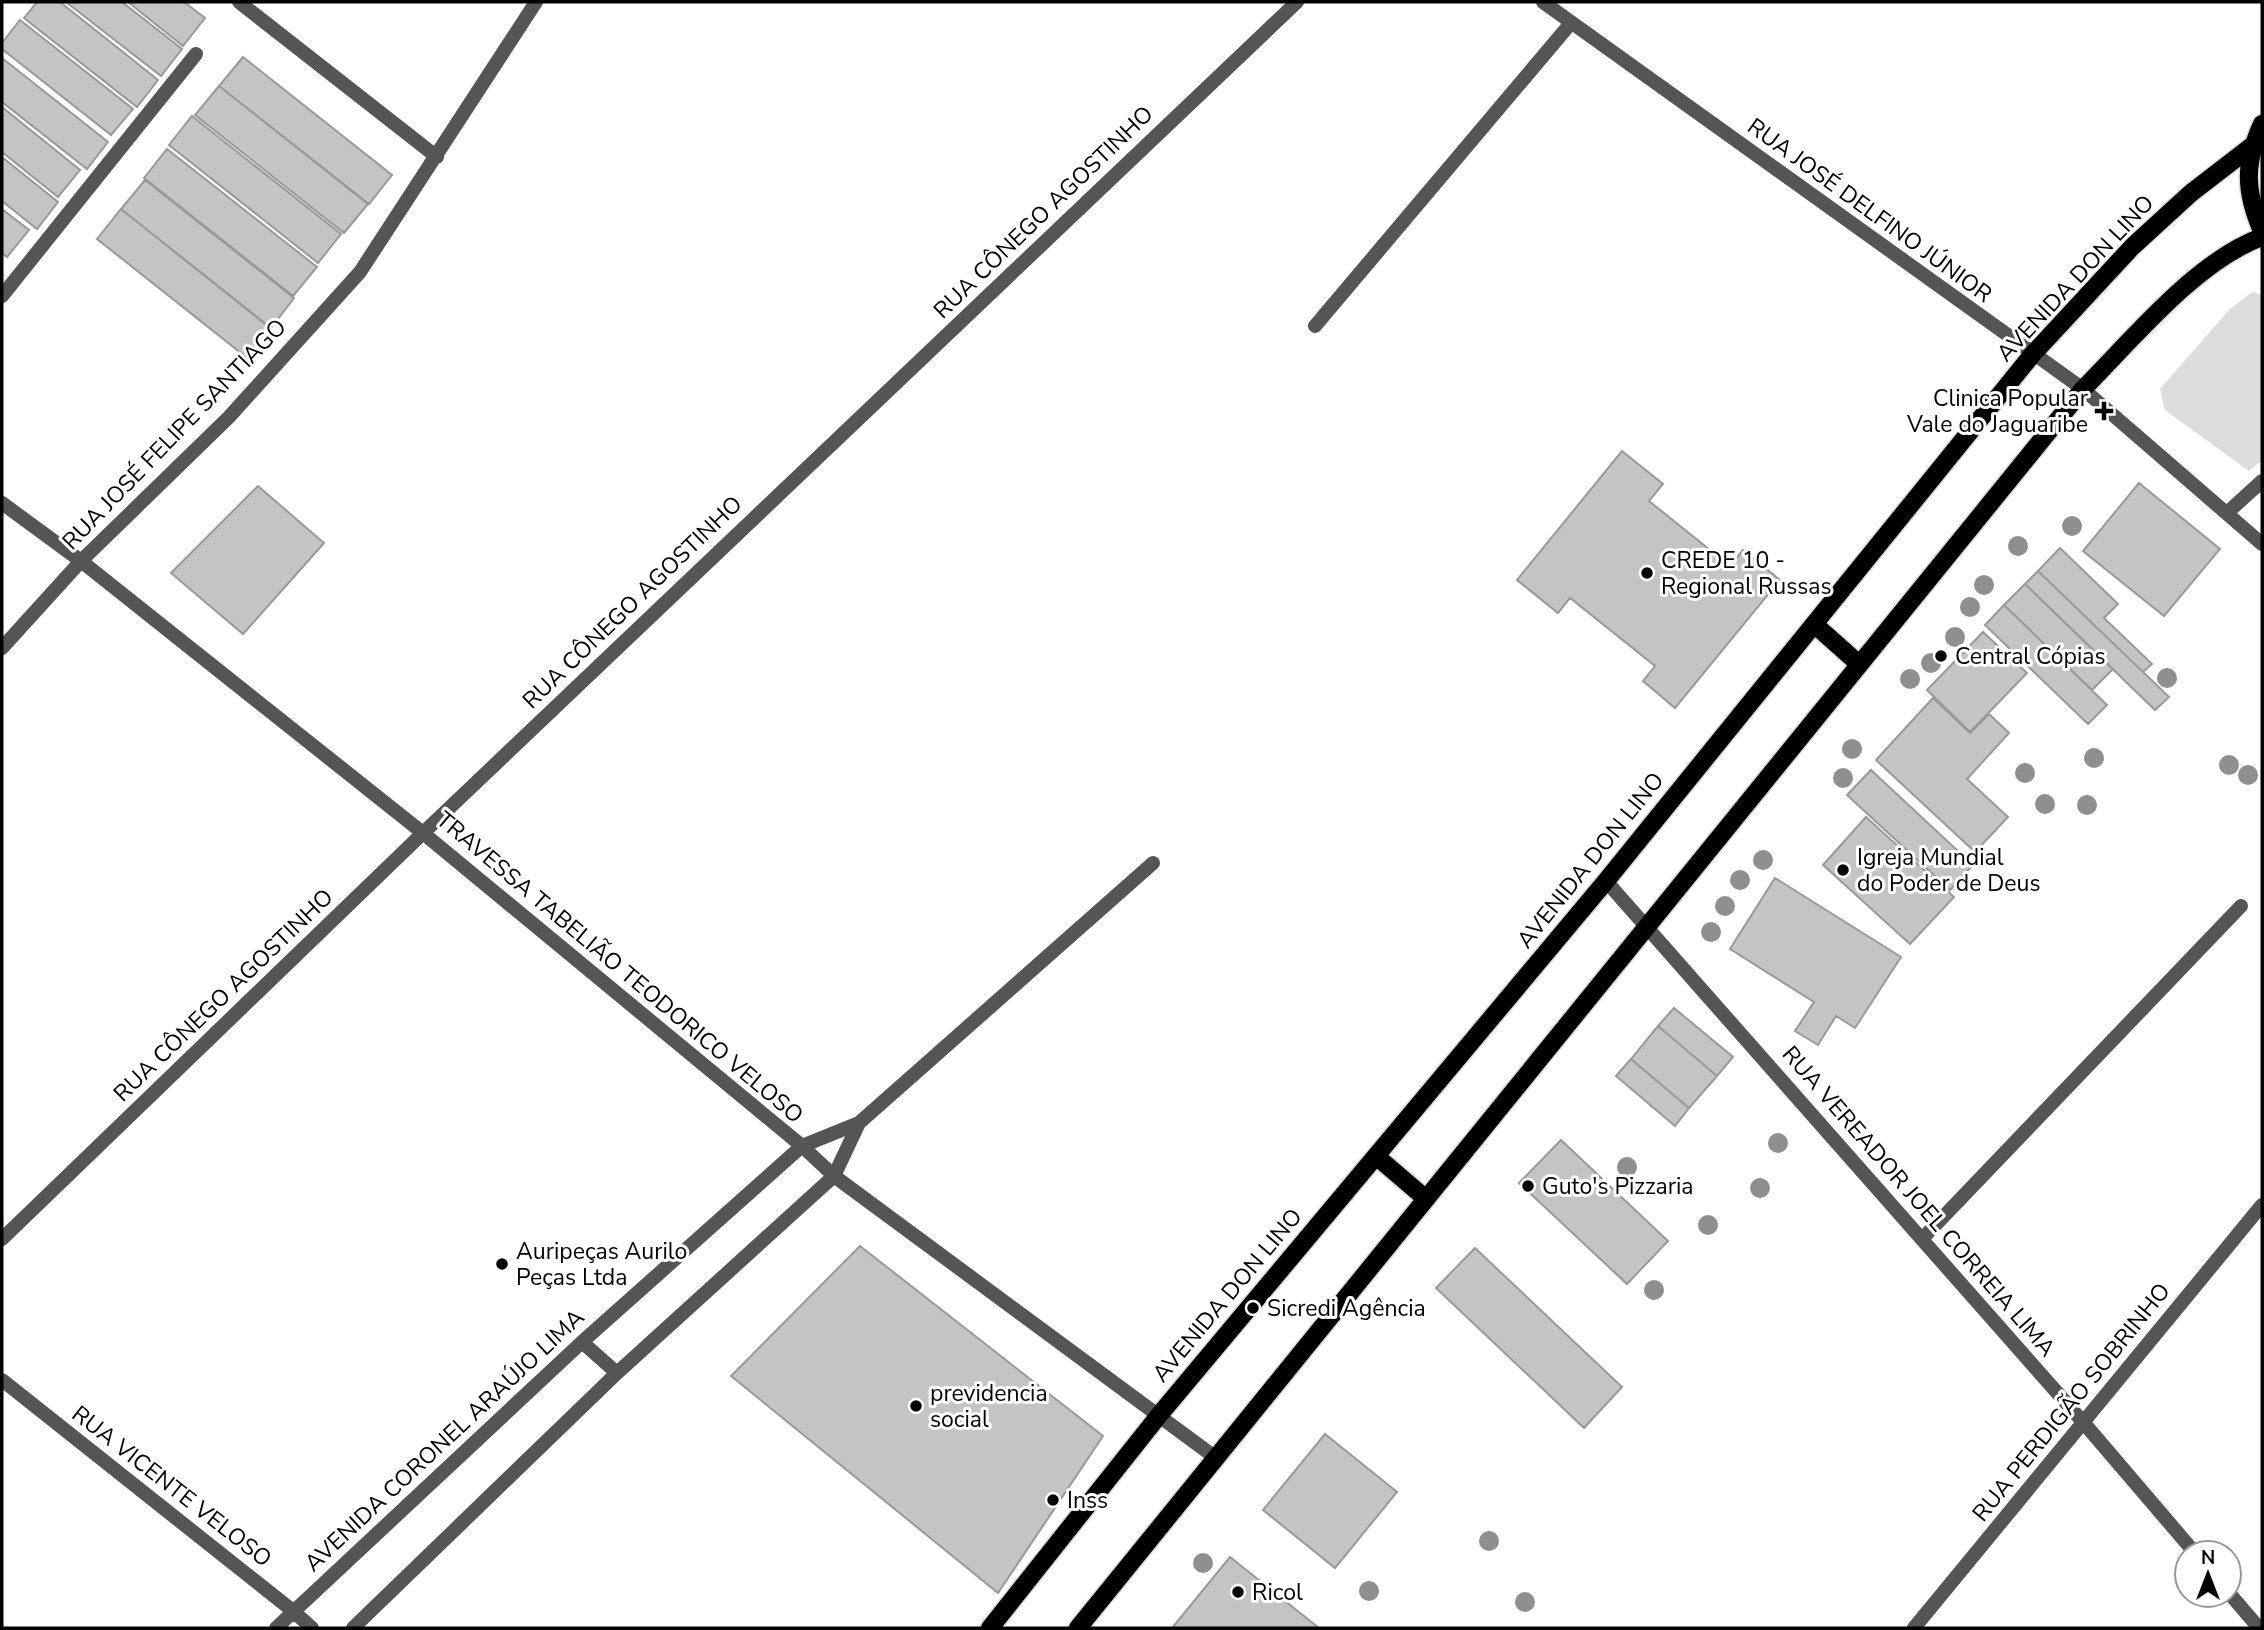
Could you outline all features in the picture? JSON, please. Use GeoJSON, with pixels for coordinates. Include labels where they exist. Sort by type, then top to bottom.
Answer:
{"type":"FeatureCollection","features":[{"type":"Feature","properties":{"kind":"main road"},"geometry":{"type":"LineString","coordinates":[[2262,124],[2252,146],[2248,177],[2252,207],[2262,231]]}},
{"type":"Feature","properties":{"kind":"main road","name":"AVENIDA DON LINO"},"geometry":{"type":"LineString","coordinates":[[990,1628],[1160,1414],[1606,881],[2032,355],[2132,247],[2191,193],[2252,146]]}},
{"type":"Feature","properties":{"kind":"main road"},"geometry":{"type":"LineString","coordinates":[[1078,1628],[2083,389],[2213,262],[2242,244],[2262,237]]}},
{"type":"Feature","properties":{"kind":"main road"},"geometry":{"type":"LineString","coordinates":[[1814,624],[1858,664]]}},
{"type":"Feature","properties":{"kind":"main road"},"geometry":{"type":"LineString","coordinates":[[1376,1156],[1425,1198]]}},
{"type":"Feature","properties":{"kind":"street"},"geometry":{"type":"LineString","coordinates":[[239,2],[437,157]]}},
{"type":"Feature","properties":{"kind":"street","name":"RUA JOSÉ FELIPE SANTIAGO"},"geometry":{"type":"LineString","coordinates":[[2,648],[81,561],[229,417],[359,272],[437,157],[536,2]]}},
{"type":"Feature","properties":{"kind":"street","name":"RUA CÔNEGO AGOSTINHO"},"geometry":{"type":"LineString","coordinates":[[2,1239],[423,832],[1297,2]]}},
{"type":"Feature","properties":{"kind":"street","name":"RUA JOSÉ DELFINO JÚNIOR"},"geometry":{"type":"LineString","coordinates":[[1543,2],[2083,389],[2262,544]]}},
{"type":"Feature","properties":{"kind":"street"},"geometry":{"type":"LineString","coordinates":[[1315,326],[1571,23]]}},
{"type":"Feature","properties":{"kind":"street"},"geometry":{"type":"LineString","coordinates":[[2,296],[196,54]]}},
{"type":"Feature","properties":{"kind":"street"},"geometry":{"type":"LineString","coordinates":[[2227,513],[2262,481]]}},
{"type":"Feature","properties":{"kind":"street","name":"TRAVESSA TABELIÃO TEODORICO VELOSO"},"geometry":{"type":"LineString","coordinates":[[2,503],[81,561],[423,832],[802,1146],[834,1176],[1160,1414],[1216,1458]]}},
{"type":"Feature","properties":{"kind":"street"},"geometry":{"type":"LineString","coordinates":[[802,1146],[859,1124],[1153,863]]}},
{"type":"Feature","properties":{"kind":"street","name":"RUA VEREADOR JOEL CORREIA LIMA"},"geometry":{"type":"LineString","coordinates":[[1606,881],[2183,1539]]}},
{"type":"Feature","properties":{"kind":"street"},"geometry":{"type":"LineString","coordinates":[[1922,1239],[2241,906]]}},
{"type":"Feature","properties":{"kind":"street"},"geometry":{"type":"LineString","coordinates":[[353,1628],[617,1373],[834,1176],[859,1124]]}},
{"type":"Feature","properties":{"kind":"street","name":"AVENIDA CORONEL ARAÚJO LIMA"},"geometry":{"type":"LineString","coordinates":[[275,1628],[582,1342],[802,1146]]}},
{"type":"Feature","properties":{"kind":"street","name":"RUA PERDIGÃO SOBRINHO"},"geometry":{"type":"LineString","coordinates":[[1914,1628],[2262,1205]]}},
{"type":"Feature","properties":{"kind":"street"},"geometry":{"type":"LineString","coordinates":[[582,1342],[617,1373]]}},
{"type":"Feature","properties":{"kind":"street","name":"RUA VICENTE VELOSO"},"geometry":{"type":"LineString","coordinates":[[2,1380],[312,1628]]}},
{"type":"Feature","properties":{"kind":"street"},"geometry":{"type":"LineString","coordinates":[[2243,1609],[2259,1628]]}},
{"type":"Feature","properties":{"kind":"shaded area"},"geometry":{"type":"Polygon","coordinates":[[[2252,292],[2262,295],[2262,460],[2249,471],[2165,410],[2160,389],[2229,310],[2252,292]]]}},
{"type":"Feature","properties":{"kind":"building"},"geometry":{"type":"Polygon","coordinates":[[[37,2],[60,2],[158,80],[137,107],[24,18],[37,2]]]}},
{"type":"Feature","properties":{"kind":"building"},"geometry":{"type":"Polygon","coordinates":[[[66,2],[122,2],[182,49],[161,76],[66,2]]]}},
{"type":"Feature","properties":{"kind":"building"},"geometry":{"type":"Polygon","coordinates":[[[128,2],[184,2],[205,18],[183,46],[128,2]]]}},
{"type":"Feature","properties":{"kind":"building"},"geometry":{"type":"Polygon","coordinates":[[[20,20],[133,109],[111,135],[2,49],[2,43],[20,20]]]}},
{"type":"Feature","properties":{"kind":"building"},"geometry":{"type":"Polygon","coordinates":[[[243,57],[392,175],[369,204],[219,86],[243,57]]]}},
{"type":"Feature","properties":{"kind":"building"},"geometry":{"type":"Polygon","coordinates":[[[2,58],[108,142],[87,169],[2,102],[2,58]]]}},
{"type":"Feature","properties":{"kind":"building"},"geometry":{"type":"Polygon","coordinates":[[[219,86],[368,204],[344,233],[195,115],[219,86]]]}},
{"type":"Feature","properties":{"kind":"building"},"geometry":{"type":"Polygon","coordinates":[[[2,107],[80,170],[58,197],[2,152],[2,107]]]}},
{"type":"Feature","properties":{"kind":"building"},"geometry":{"type":"Polygon","coordinates":[[[192,116],[341,234],[318,263],[169,145],[192,116]]]}},
{"type":"Feature","properties":{"kind":"building"},"geometry":{"type":"Polygon","coordinates":[[[167,149],[317,267],[293,296],[144,178],[167,149]]]}},
{"type":"Feature","properties":{"kind":"building"},"geometry":{"type":"Polygon","coordinates":[[[2,157],[58,202],[37,229],[2,201],[2,157]]]}},
{"type":"Feature","properties":{"kind":"building"},"geometry":{"type":"Polygon","coordinates":[[[145,180],[294,298],[271,328],[121,209],[145,180]]]}},
{"type":"Feature","properties":{"kind":"building"},"geometry":{"type":"Polygon","coordinates":[[[2,209],[29,230],[7,257],[2,253],[2,209]]]}},
{"type":"Feature","properties":{"kind":"building"},"geometry":{"type":"Polygon","coordinates":[[[121,209],[270,328],[246,357],[97,239],[121,209]]]}},
{"type":"Feature","properties":{"kind":"building","name":"CREDE 10 - Regional Russas"},"geometry":{"type":"Polygon","coordinates":[[[1622,451],[1663,484],[1649,501],[1730,566],[1743,550],[1780,580],[1675,708],[1643,681],[1655,666],[1570,598],[1558,613],[1517,580],[1622,451]]]}},
{"type":"Feature","properties":{"kind":"building"},"geometry":{"type":"Polygon","coordinates":[[[2139,483],[2220,549],[2164,616],[2083,551],[2139,483]]]}},
{"type":"Feature","properties":{"kind":"building"},"geometry":{"type":"Polygon","coordinates":[[[258,486],[324,543],[243,634],[171,573],[258,486]]]}},
{"type":"Feature","properties":{"kind":"building"},"geometry":{"type":"Polygon","coordinates":[[[2060,548],[2118,604],[2104,618],[2152,664],[2143,672],[2038,571],[2060,548]]]}},
{"type":"Feature","properties":{"kind":"building"},"geometry":{"type":"Polygon","coordinates":[[[2038,571],[2169,697],[2155,710],[2025,584],[2038,571]]]}},
{"type":"Feature","properties":{"kind":"building"},"geometry":{"type":"Polygon","coordinates":[[[2025,584],[2113,669],[2092,690],[2004,605],[2025,584]]]}},
{"type":"Feature","properties":{"kind":"building"},"geometry":{"type":"Polygon","coordinates":[[[2004,605],[2107,705],[2088,724],[1985,625],[2004,605]]]}},
{"type":"Feature","properties":{"kind":"building"},"geometry":{"type":"Polygon","coordinates":[[[1983,632],[2027,673],[1970,732],[1927,690],[1983,632]]]}},
{"type":"Feature","properties":{"kind":"building"},"geometry":{"type":"Polygon","coordinates":[[[1933,698],[1970,733],[1989,714],[2009,733],[1967,779],[2008,817],[1975,852],[1876,760],[1933,698]]]}},
{"type":"Feature","properties":{"kind":"building"},"geometry":{"type":"Polygon","coordinates":[[[1871,770],[1973,865],[1950,890],[1847,795],[1871,770]]]}},
{"type":"Feature","properties":{"kind":"building"},"geometry":{"type":"Polygon","coordinates":[[[1866,817],[1954,897],[1910,944],[1823,865],[1866,817]]]}},
{"type":"Feature","properties":{"kind":"building"},"geometry":{"type":"Polygon","coordinates":[[[1775,878],[1901,957],[1855,1028],[1836,1016],[1818,1045],[1795,1031],[1814,1002],[1730,949],[1775,878]]]}},
{"type":"Feature","properties":{"kind":"building"},"geometry":{"type":"Polygon","coordinates":[[[1674,1008],[1733,1057],[1717,1076],[1658,1026],[1674,1008]]]}},
{"type":"Feature","properties":{"kind":"building"},"geometry":{"type":"Polygon","coordinates":[[[1658,1026],[1717,1076],[1689,1108],[1631,1059],[1658,1026]]]}},
{"type":"Feature","properties":{"kind":"building"},"geometry":{"type":"Polygon","coordinates":[[[1631,1059],[1689,1108],[1675,1126],[1616,1076],[1631,1059]]]}},
{"type":"Feature","properties":{"kind":"building"},"geometry":{"type":"Polygon","coordinates":[[[1561,1140],[1668,1241],[1627,1284],[1519,1183],[1561,1140]]]}},
{"type":"Feature","properties":{"kind":"building","name":"previdencia social"},"geometry":{"type":"Polygon","coordinates":[[[860,1246],[1103,1436],[998,1593],[731,1376],[860,1246]]]}},
{"type":"Feature","properties":{"kind":"building"},"geometry":{"type":"Polygon","coordinates":[[[1475,1248],[1622,1387],[1584,1428],[1436,1288],[1475,1248]]]}},
{"type":"Feature","properties":{"kind":"building"},"geometry":{"type":"Polygon","coordinates":[[[1325,1434],[1397,1492],[1335,1568],[1263,1510],[1325,1434]]]}},
{"type":"Feature","properties":{"kind":"building","name":"Ricol"},"geometry":{"type":"Polygon","coordinates":[[[1230,1557],[1319,1628],[1172,1628],[1230,1557]]]}},
{"type":"Feature","properties":{"kind":"place","name":"Clinica Popular Vale do Jaguaribe"},"geometry":{"type":"Point","coordinates":[2104,411]}},
{"type":"Feature","properties":{"kind":"place","name":"CREDE 10 - Regional Russas"},"geometry":{"type":"Point","coordinates":[1647,573]}},
{"type":"Feature","properties":{"kind":"place","name":"Central Cópias"},"geometry":{"type":"Point","coordinates":[1941,656]}},
{"type":"Feature","properties":{"kind":"place","name":"Igreja Mundial do Poder de Deus"},"geometry":{"type":"Point","coordinates":[1843,870]}},
{"type":"Feature","properties":{"kind":"place","name":"Guto's Pizzaria"},"geometry":{"type":"Point","coordinates":[1528,1186]}},
{"type":"Feature","properties":{"kind":"place","name":"Auripeças Aurilo Peças Ltda"},"geometry":{"type":"Point","coordinates":[502,1264]}},
{"type":"Feature","properties":{"kind":"place","name":"Sicredi Agência"},"geometry":{"type":"Point","coordinates":[1253,1308]}},
{"type":"Feature","properties":{"kind":"place","name":"previdencia social"},"geometry":{"type":"Point","coordinates":[916,1406]}},
{"type":"Feature","properties":{"kind":"place","name":"Inss"},"geometry":{"type":"Point","coordinates":[1053,1500]}},
{"type":"Feature","properties":{"kind":"place","name":"Ricol"},"geometry":{"type":"Point","coordinates":[1238,1592]}}]}
